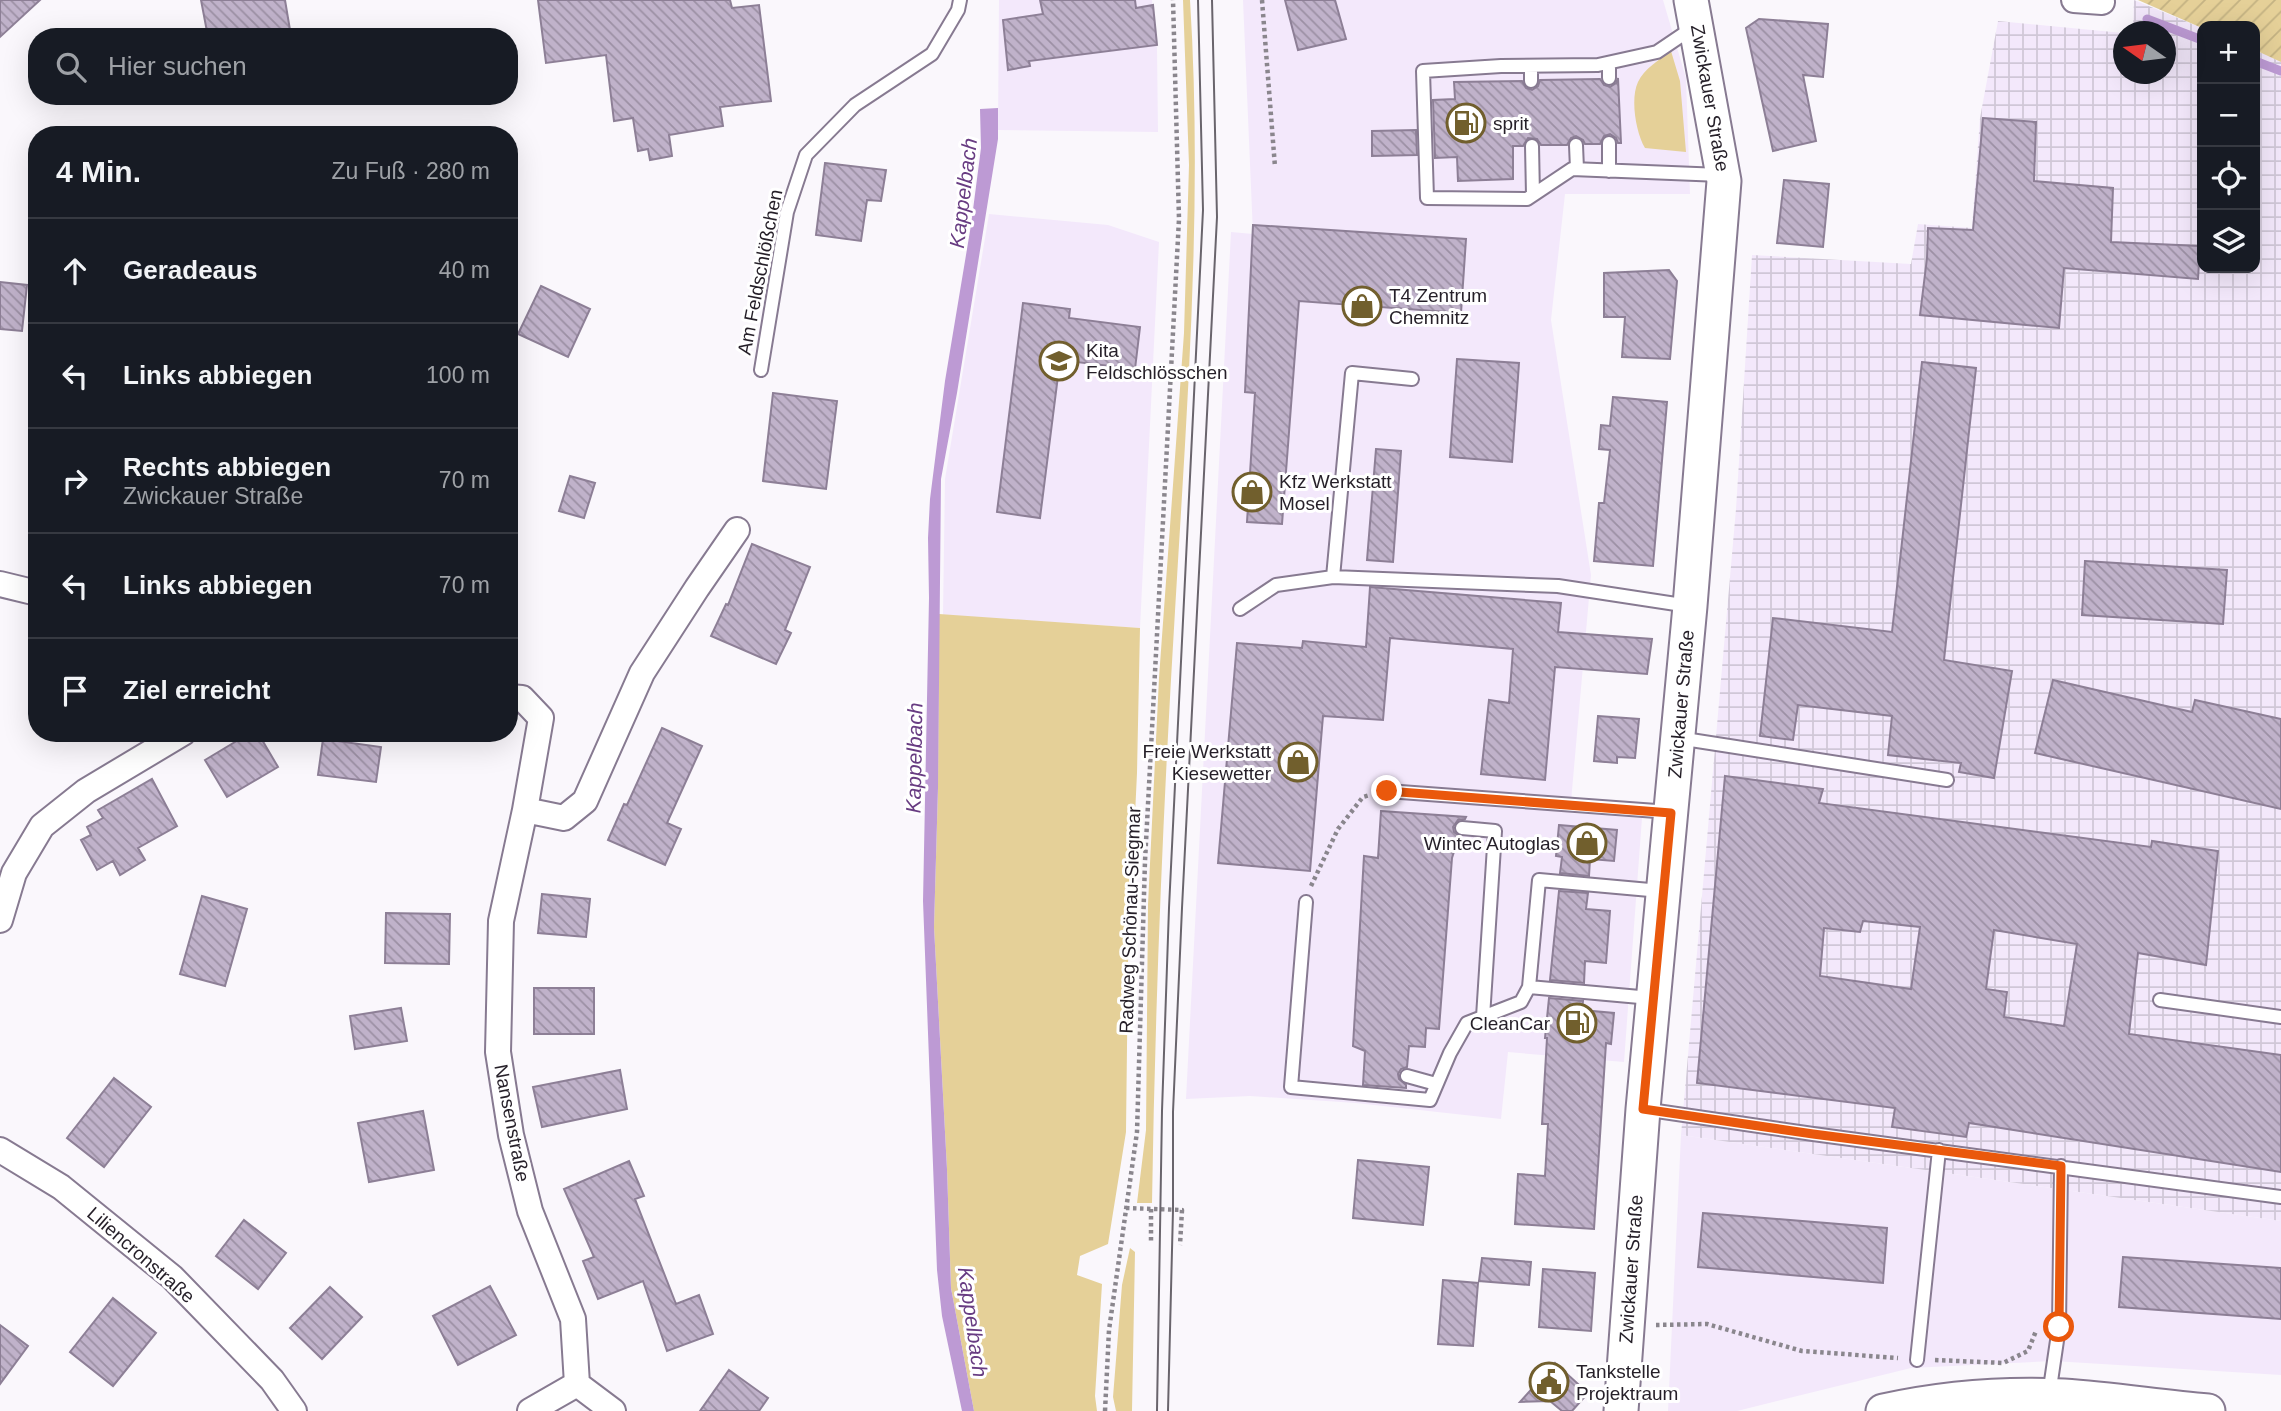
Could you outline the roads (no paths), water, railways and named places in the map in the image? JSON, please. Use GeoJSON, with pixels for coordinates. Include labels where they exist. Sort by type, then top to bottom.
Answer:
{"type":"FeatureCollection","features":[{"type":"Feature","properties":{"kind":"main road","name":"Zwickauer Straße"},"geometry":{"type":"LineString","coordinates":[[1621,1411],[1643,1109],[1690,606],[1723,175],[1694,12]]}},
{"type":"Feature","properties":{"kind":"main road"},"geometry":{"type":"LineString","coordinates":[[1884,1411],[1961,1398],[2062,1401],[2208,1411]]}},
{"type":"Feature","properties":{"kind":"street"},"geometry":{"type":"LineString","coordinates":[[2074,0],[2102,2]]}},
{"type":"Feature","properties":{"kind":"street"},"geometry":{"type":"LineString","coordinates":[[525,810],[564,818],[585,801],[642,673],[737,530]]}},
{"type":"Feature","properties":{"kind":"street"},"geometry":{"type":"LineString","coordinates":[[0,584],[28,591]]}},
{"type":"Feature","properties":{"kind":"street","name":"Nansenstraße"},"geometry":{"type":"LineString","coordinates":[[518,700],[541,718],[501,921],[498,1052],[511,1136],[530,1211],[573,1319],[576,1384]]}},
{"type":"Feature","properties":{"kind":"street"},"geometry":{"type":"LineString","coordinates":[[0,920],[14,873],[42,826],[86,791],[168,742]]}},
{"type":"Feature","properties":{"kind":"street","name":"Liliencronstraße"},"geometry":{"type":"LineString","coordinates":[[0,1150],[61,1186],[172,1277],[272,1380],[294,1411]]}},
{"type":"Feature","properties":{"kind":"street"},"geometry":{"type":"LineString","coordinates":[[530,1411],[576,1384],[613,1411]]}},
{"type":"Feature","properties":{"kind":"lane","name":"Am Feldschlößchen"},"geometry":{"type":"LineString","coordinates":[[761,370],[788,212],[806,155],[855,105],[932,54],[958,10],[960,0]]}},
{"type":"Feature","properties":{"kind":"lane"},"geometry":{"type":"LineString","coordinates":[[1694,12],[1657,52],[1609,63],[1423,71],[1427,198],[1527,199],[1572,169],[1723,175]]}},
{"type":"Feature","properties":{"kind":"lane"},"geometry":{"type":"LineString","coordinates":[[1609,63],[1609,78]]}},
{"type":"Feature","properties":{"kind":"lane"},"geometry":{"type":"LineString","coordinates":[[1531,66],[1531,81]]}},
{"type":"Feature","properties":{"kind":"lane"},"geometry":{"type":"LineString","coordinates":[[1575,66],[1576,79]]}},
{"type":"Feature","properties":{"kind":"lane"},"geometry":{"type":"LineString","coordinates":[[1609,144],[1609,171]]}},
{"type":"Feature","properties":{"kind":"lane"},"geometry":{"type":"LineString","coordinates":[[1576,145],[1577,169]]}},
{"type":"Feature","properties":{"kind":"lane"},"geometry":{"type":"LineString","coordinates":[[1532,146],[1533,195]]}},
{"type":"Feature","properties":{"kind":"lane"},"geometry":{"type":"LineString","coordinates":[[1333,577],[1352,373],[1412,379]]}},
{"type":"Feature","properties":{"kind":"lane"},"geometry":{"type":"LineString","coordinates":[[1240,608],[1276,584],[1333,577],[1558,586],[1690,606]]}},
{"type":"Feature","properties":{"kind":"lane"},"geometry":{"type":"LineString","coordinates":[[1678,738],[1947,780]]}},
{"type":"Feature","properties":{"kind":"lane"},"geometry":{"type":"LineString","coordinates":[[1387,791],[1671,813]]}},
{"type":"Feature","properties":{"kind":"lane"},"geometry":{"type":"LineString","coordinates":[[1462,828],[1495,831],[1483,1017]]}},
{"type":"Feature","properties":{"kind":"lane"},"geometry":{"type":"LineString","coordinates":[[1306,902],[1291,1087],[1430,1100],[1450,1053],[1467,1023],[1521,1002],[1529,987],[1539,880],[1663,891]]}},
{"type":"Feature","properties":{"kind":"lane"},"geometry":{"type":"LineString","coordinates":[[1529,987],[1653,998]]}},
{"type":"Feature","properties":{"kind":"lane"},"geometry":{"type":"LineString","coordinates":[[2160,1000],[2281,1017]]}},
{"type":"Feature","properties":{"kind":"lane"},"geometry":{"type":"LineString","coordinates":[[1407,1076],[1436,1084]]}},
{"type":"Feature","properties":{"kind":"lane"},"geometry":{"type":"LineString","coordinates":[[1643,1109],[2281,1197]]}},
{"type":"Feature","properties":{"kind":"lane"},"geometry":{"type":"LineString","coordinates":[[1917,1360],[1939,1150]]}},
{"type":"Feature","properties":{"kind":"lane"},"geometry":{"type":"LineString","coordinates":[[2061,1166],[2059,1327],[2062,1401]]}},
{"type":"Feature","properties":{"kind":"waterway"},"geometry":{"type":"LineString","coordinates":[[2147,19],[2197,38]]}},
{"type":"Feature","properties":{"kind":"waterway"},"geometry":{"type":"LineString","coordinates":[[2260,63],[2281,71]]}},
{"type":"Feature","properties":{"kind":"tram line"},"geometry":{"type":"LineString","coordinates":[[1157,1411],[1162,1111],[1169,908],[1203,210],[1198,0]]}},
{"type":"Feature","properties":{"kind":"tram line"},"geometry":{"type":"LineString","coordinates":[[1168,1411],[1173,1112],[1217,217],[1212,0]]}},
{"type":"Feature","properties":{"kind":"place","name":"sprit"},"geometry":{"type":"Point","coordinates":[1466,123]}},
{"type":"Feature","properties":{"kind":"place","name":"T4 Zentrum Chemnitz"},"geometry":{"type":"Point","coordinates":[1362,306]}},
{"type":"Feature","properties":{"kind":"place","name":"Kita Feldschlösschen"},"geometry":{"type":"Point","coordinates":[1059,361]}},
{"type":"Feature","properties":{"kind":"place","name":"Kfz Werkstatt Mosel"},"geometry":{"type":"Point","coordinates":[1252,492]}},
{"type":"Feature","properties":{"kind":"place","name":"Freie Werkstatt Kiesewetter"},"geometry":{"type":"Point","coordinates":[1298,762]}},
{"type":"Feature","properties":{"kind":"place","name":"Wintec Autoglas"},"geometry":{"type":"Point","coordinates":[1587,843]}},
{"type":"Feature","properties":{"kind":"place","name":"CleanCar"},"geometry":{"type":"Point","coordinates":[1577,1023]}},
{"type":"Feature","properties":{"kind":"place","name":"Tankstelle Projektraum"},"geometry":{"type":"Point","coordinates":[1549,1382]}},
{"type":"Feature","properties":{"kind":"water label","name":"Kappelbach"},"geometry":{"type":"Point","coordinates":[963,193]}},
{"type":"Feature","properties":{"kind":"water label","name":"Kappelbach"},"geometry":{"type":"Point","coordinates":[914,758]}},
{"type":"Feature","properties":{"kind":"water label","name":"Kappelbach"},"geometry":{"type":"Point","coordinates":[973,1322]}}]}
